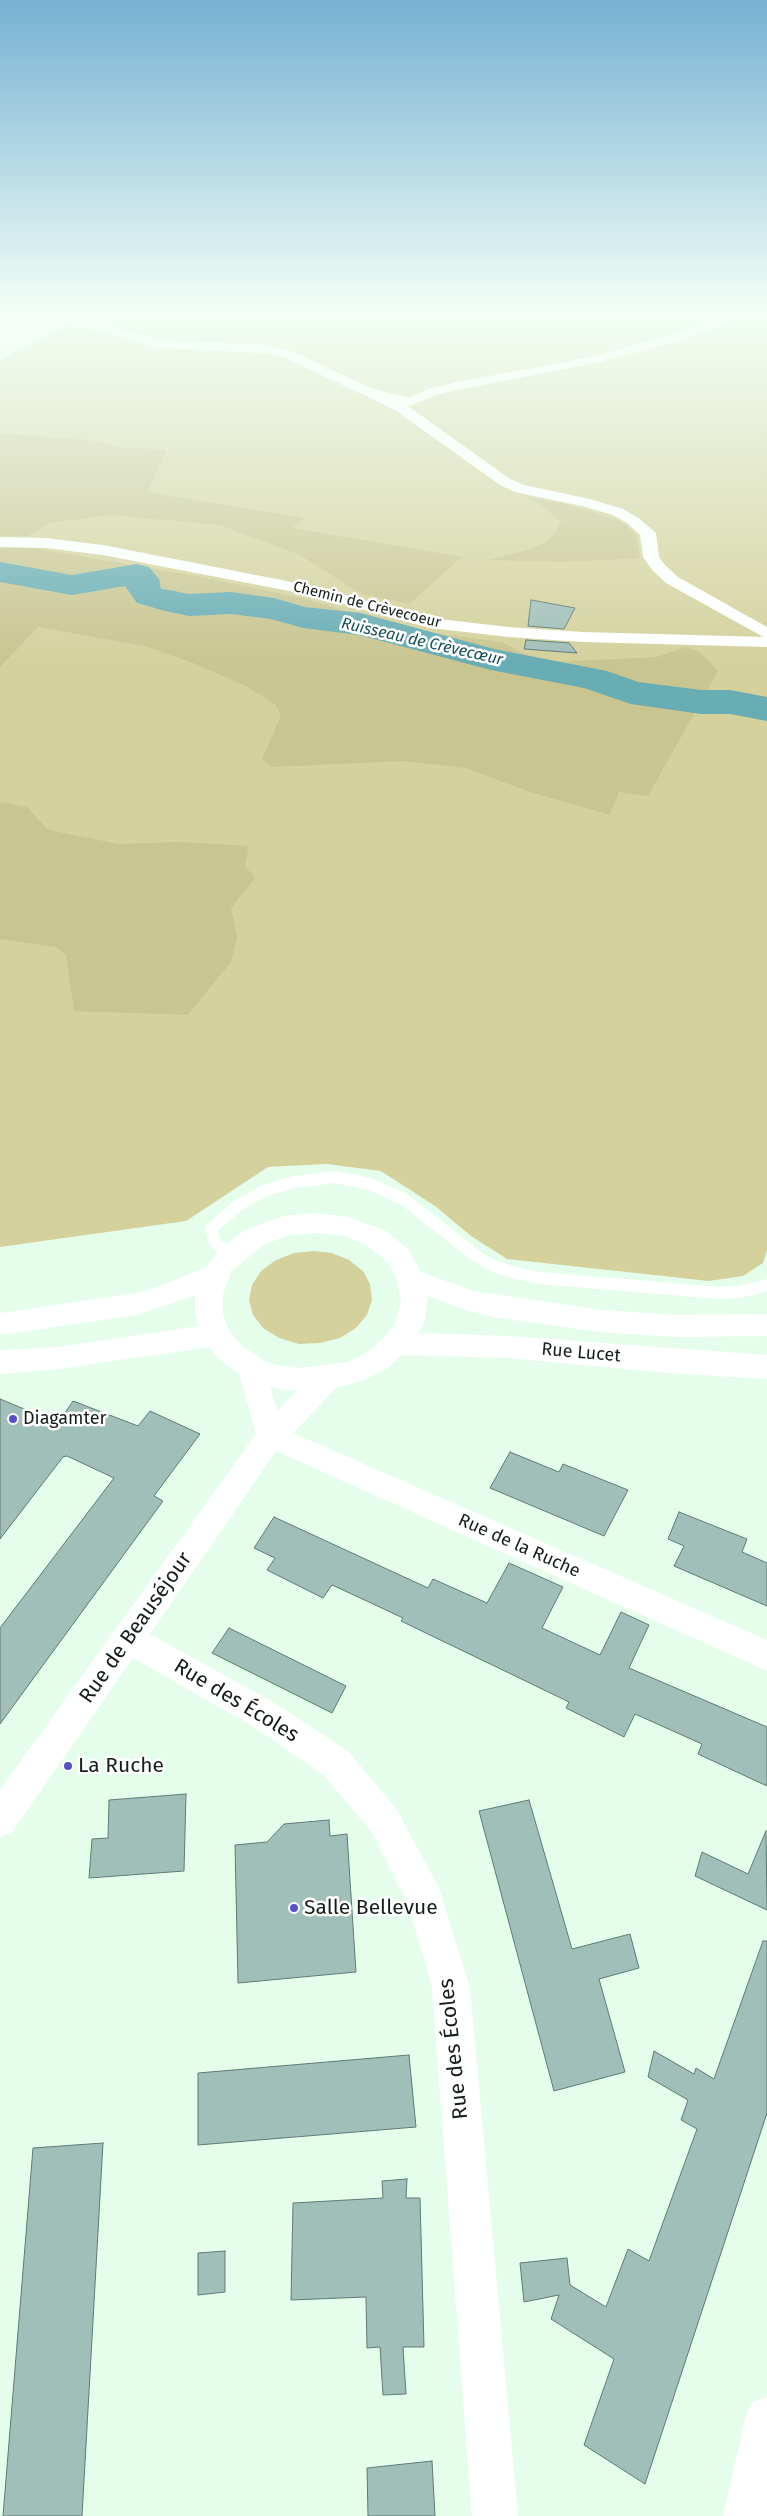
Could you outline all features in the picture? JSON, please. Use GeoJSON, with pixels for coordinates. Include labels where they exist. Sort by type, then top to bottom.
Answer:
{"type":"FeatureCollection","features":[{"type":"Feature","properties":{"kind":"street"},"geometry":{"type":"LineString","coordinates":[[431,429],[505,482],[520,489],[584,502],[618,512],[632,520],[648,533],[651,557],[659,568],[672,580],[767,634]]}},
{"type":"Feature","properties":{"kind":"street","name":"Chemin de Crèvecoeur"},"geometry":{"type":"LineString","coordinates":[[0,542],[46,543],[103,550],[312,590],[430,623],[508,632],[583,637],[767,642]]}},
{"type":"Feature","properties":{"kind":"street"},"geometry":{"type":"LineString","coordinates":[[0,1324],[137,1304],[178,1291],[223,1264],[255,1237],[284,1226],[316,1223],[348,1227],[376,1238],[398,1256],[411,1278],[415,1301],[410,1323],[396,1344],[378,1360],[354,1372],[328,1378],[301,1380],[275,1376],[251,1367],[231,1353],[216,1335],[209,1315],[209,1294],[223,1264]]}},
{"type":"Feature","properties":{"kind":"street","name":"Rue Lucet"},"geometry":{"type":"LineString","coordinates":[[411,1278],[472,1302],[517,1310],[601,1321],[676,1326],[767,1325]]}},
{"type":"Feature","properties":{"kind":"street"},"geometry":{"type":"LineString","coordinates":[[0,1362],[59,1358],[216,1335]]}},
{"type":"Feature","properties":{"kind":"street","name":"Rue Lucet"},"geometry":{"type":"LineString","coordinates":[[396,1344],[508,1347],[667,1361],[767,1367]]}},
{"type":"Feature","properties":{"kind":"street"},"geometry":{"type":"LineString","coordinates":[[251,1367],[260,1404],[272,1436]]}},
{"type":"Feature","properties":{"kind":"street","name":"Rue de Beauséjour"},"geometry":{"type":"LineString","coordinates":[[0,1820],[272,1436],[328,1378]]}},
{"type":"Feature","properties":{"kind":"street","name":"Rue de la Ruche"},"geometry":{"type":"LineString","coordinates":[[272,1436],[767,1656]]}},
{"type":"Feature","properties":{"kind":"street","name":"Rue des Écoles"},"geometry":{"type":"LineString","coordinates":[[128,1638],[261,1713],[336,1763],[385,1822],[426,1901],[451,1988],[495,2516]]}},
{"type":"Feature","properties":{"kind":"street"},"geometry":{"type":"LineString","coordinates":[[746,2516],[767,2419]]}},
{"type":"Feature","properties":{"kind":"lane"},"geometry":{"type":"LineString","coordinates":[[223,1264],[211,1229],[237,1206],[266,1190],[294,1182],[335,1178],[370,1184],[405,1200],[475,1255],[493,1266],[516,1273],[540,1278],[718,1293],[739,1292],[767,1285]]}},
{"type":"Feature","properties":{"kind":"shaded area"},"geometry":{"type":"Polygon","coordinates":[[[0,429],[767,429],[767,1250],[763,1263],[743,1276],[709,1281],[507,1259],[471,1236],[435,1206],[381,1171],[327,1164],[268,1167],[186,1221],[0,1247],[0,429]]]}},
{"type":"Feature","properties":{"kind":"shaded area"},"geometry":{"type":"Polygon","coordinates":[[[0,433],[95,441],[115,447],[167,450],[147,492],[304,518],[292,528],[462,557],[409,604],[359,593],[300,555],[219,525],[111,515],[49,523],[28,536],[0,536],[0,433]]]}},
{"type":"Feature","properties":{"kind":"shaded area"},"geometry":{"type":"Polygon","coordinates":[[[524,496],[566,504],[615,519],[628,527],[636,536],[640,558],[563,562],[487,560],[524,551],[544,543],[555,533],[561,522],[549,510],[524,496]]]}},
{"type":"Feature","properties":{"kind":"shaded area"},"geometry":{"type":"Polygon","coordinates":[[[0,548],[33,548],[196,576],[302,598],[416,631],[502,642],[526,655],[555,662],[656,657],[686,647],[701,653],[718,671],[648,796],[619,792],[610,815],[527,791],[466,768],[404,761],[272,767],[262,759],[281,716],[276,705],[246,686],[196,664],[145,646],[38,627],[0,667],[0,548]]]}},
{"type":"Feature","properties":{"kind":"shaded area"},"geometry":{"type":"Polygon","coordinates":[[[0,802],[27,807],[48,830],[119,844],[181,842],[249,846],[245,866],[255,878],[231,908],[237,937],[231,962],[188,1015],[74,1011],[66,955],[56,947],[0,939],[0,802]]]}},
{"type":"Feature","properties":{"kind":"shaded area"},"geometry":{"type":"Polygon","coordinates":[[[313,1251],[332,1253],[349,1260],[363,1271],[370,1284],[372,1300],[367,1315],[356,1328],[340,1338],[320,1343],[299,1344],[279,1338],[263,1328],[253,1315],[249,1300],[252,1285],[261,1271],[276,1260],[294,1253],[313,1251]]]}},
{"type":"Feature","properties":{"kind":"building"},"geometry":{"type":"Polygon","coordinates":[[[531,600],[575,608],[564,629],[528,626],[531,600]]]}},
{"type":"Feature","properties":{"kind":"building"},"geometry":{"type":"Polygon","coordinates":[[[526,640],[569,643],[577,653],[524,649],[526,640]]]}},
{"type":"Feature","properties":{"kind":"building"},"geometry":{"type":"Polygon","coordinates":[[[0,1399],[58,1423],[73,1401],[138,1426],[150,1411],[200,1434],[154,1496],[163,1501],[0,1724],[0,1628],[114,1478],[67,1456],[63,1457],[0,1539],[0,1399]]]}},
{"type":"Feature","properties":{"kind":"building"},"geometry":{"type":"Polygon","coordinates":[[[510,1452],[559,1472],[563,1464],[628,1490],[604,1536],[490,1488],[510,1452]]]}},
{"type":"Feature","properties":{"kind":"building"},"geometry":{"type":"Polygon","coordinates":[[[679,1512],[747,1539],[742,1552],[767,1563],[767,1606],[674,1566],[684,1546],[668,1539],[679,1512]]]}},
{"type":"Feature","properties":{"kind":"building"},"geometry":{"type":"Polygon","coordinates":[[[274,1517],[428,1588],[433,1579],[487,1603],[509,1563],[563,1587],[542,1628],[600,1655],[621,1612],[649,1625],[629,1668],[767,1727],[767,1786],[698,1754],[702,1744],[635,1714],[624,1737],[566,1708],[569,1702],[401,1621],[403,1618],[371,1603],[332,1585],[323,1598],[267,1570],[275,1558],[254,1548],[274,1517]]]}},
{"type":"Feature","properties":{"kind":"building"},"geometry":{"type":"Polygon","coordinates":[[[229,1628],[346,1686],[332,1713],[212,1653],[229,1628]]]}},
{"type":"Feature","properties":{"kind":"building"},"geometry":{"type":"Polygon","coordinates":[[[186,1794],[184,1871],[89,1878],[92,1839],[108,1838],[109,1800],[186,1794]]]}},
{"type":"Feature","properties":{"kind":"building"},"geometry":{"type":"Polygon","coordinates":[[[529,1800],[572,1949],[630,1934],[639,1968],[599,1979],[625,2072],[554,2091],[479,1811],[529,1800]]]}},
{"type":"Feature","properties":{"kind":"building","name":"Salle Bellevue"},"geometry":{"type":"Polygon","coordinates":[[[329,1820],[330,1836],[347,1834],[356,1972],[238,1983],[235,1845],[267,1842],[284,1824],[329,1820]]]}},
{"type":"Feature","properties":{"kind":"building"},"geometry":{"type":"Polygon","coordinates":[[[766,1831],[767,1910],[695,1876],[702,1852],[748,1874],[766,1831]]]}},
{"type":"Feature","properties":{"kind":"building"},"geometry":{"type":"Polygon","coordinates":[[[763,1941],[767,1941],[767,2113],[645,2484],[584,2445],[614,2359],[551,2319],[559,2295],[524,2302],[520,2263],[567,2258],[570,2285],[606,2307],[628,2249],[649,2261],[697,2129],[681,2120],[688,2100],[648,2077],[654,2051],[694,2074],[696,2068],[714,2079],[763,1941]]]}},
{"type":"Feature","properties":{"kind":"building"},"geometry":{"type":"Polygon","coordinates":[[[409,2055],[416,2127],[198,2145],[198,2073],[409,2055]]]}},
{"type":"Feature","properties":{"kind":"building"},"geometry":{"type":"Polygon","coordinates":[[[103,2143],[82,2516],[3,2516],[33,2148],[103,2143]]]}},
{"type":"Feature","properties":{"kind":"building"},"geometry":{"type":"Polygon","coordinates":[[[407,2179],[406,2198],[420,2198],[424,2347],[403,2347],[406,2394],[383,2395],[380,2347],[367,2348],[366,2297],[291,2300],[293,2203],[383,2198],[382,2181],[407,2179]]]}},
{"type":"Feature","properties":{"kind":"building"},"geometry":{"type":"Polygon","coordinates":[[[225,2251],[225,2292],[198,2295],[198,2253],[225,2251]]]}},
{"type":"Feature","properties":{"kind":"building"},"geometry":{"type":"Polygon","coordinates":[[[432,2461],[435,2516],[368,2516],[367,2468],[432,2461]]]}},
{"type":"Feature","properties":{"kind":"waterway","name":"Ruisseau de Crèvecœur"},"geometry":{"type":"LineString","coordinates":[[0,572],[72,585],[137,574],[142,579],[142,587],[149,596],[169,601],[189,605],[231,603],[274,609],[303,617],[361,624],[491,659],[594,679],[631,693],[701,702],[730,702],[767,709]]}},
{"type":"Feature","properties":{"kind":"place","name":"Diagamter"},"geometry":{"type":"Point","coordinates":[13,1419]}},
{"type":"Feature","properties":{"kind":"place","name":"La Ruche"},"geometry":{"type":"Point","coordinates":[68,1766]}},
{"type":"Feature","properties":{"kind":"place","name":"Salle Bellevue"},"geometry":{"type":"Point","coordinates":[294,1908]}}]}
